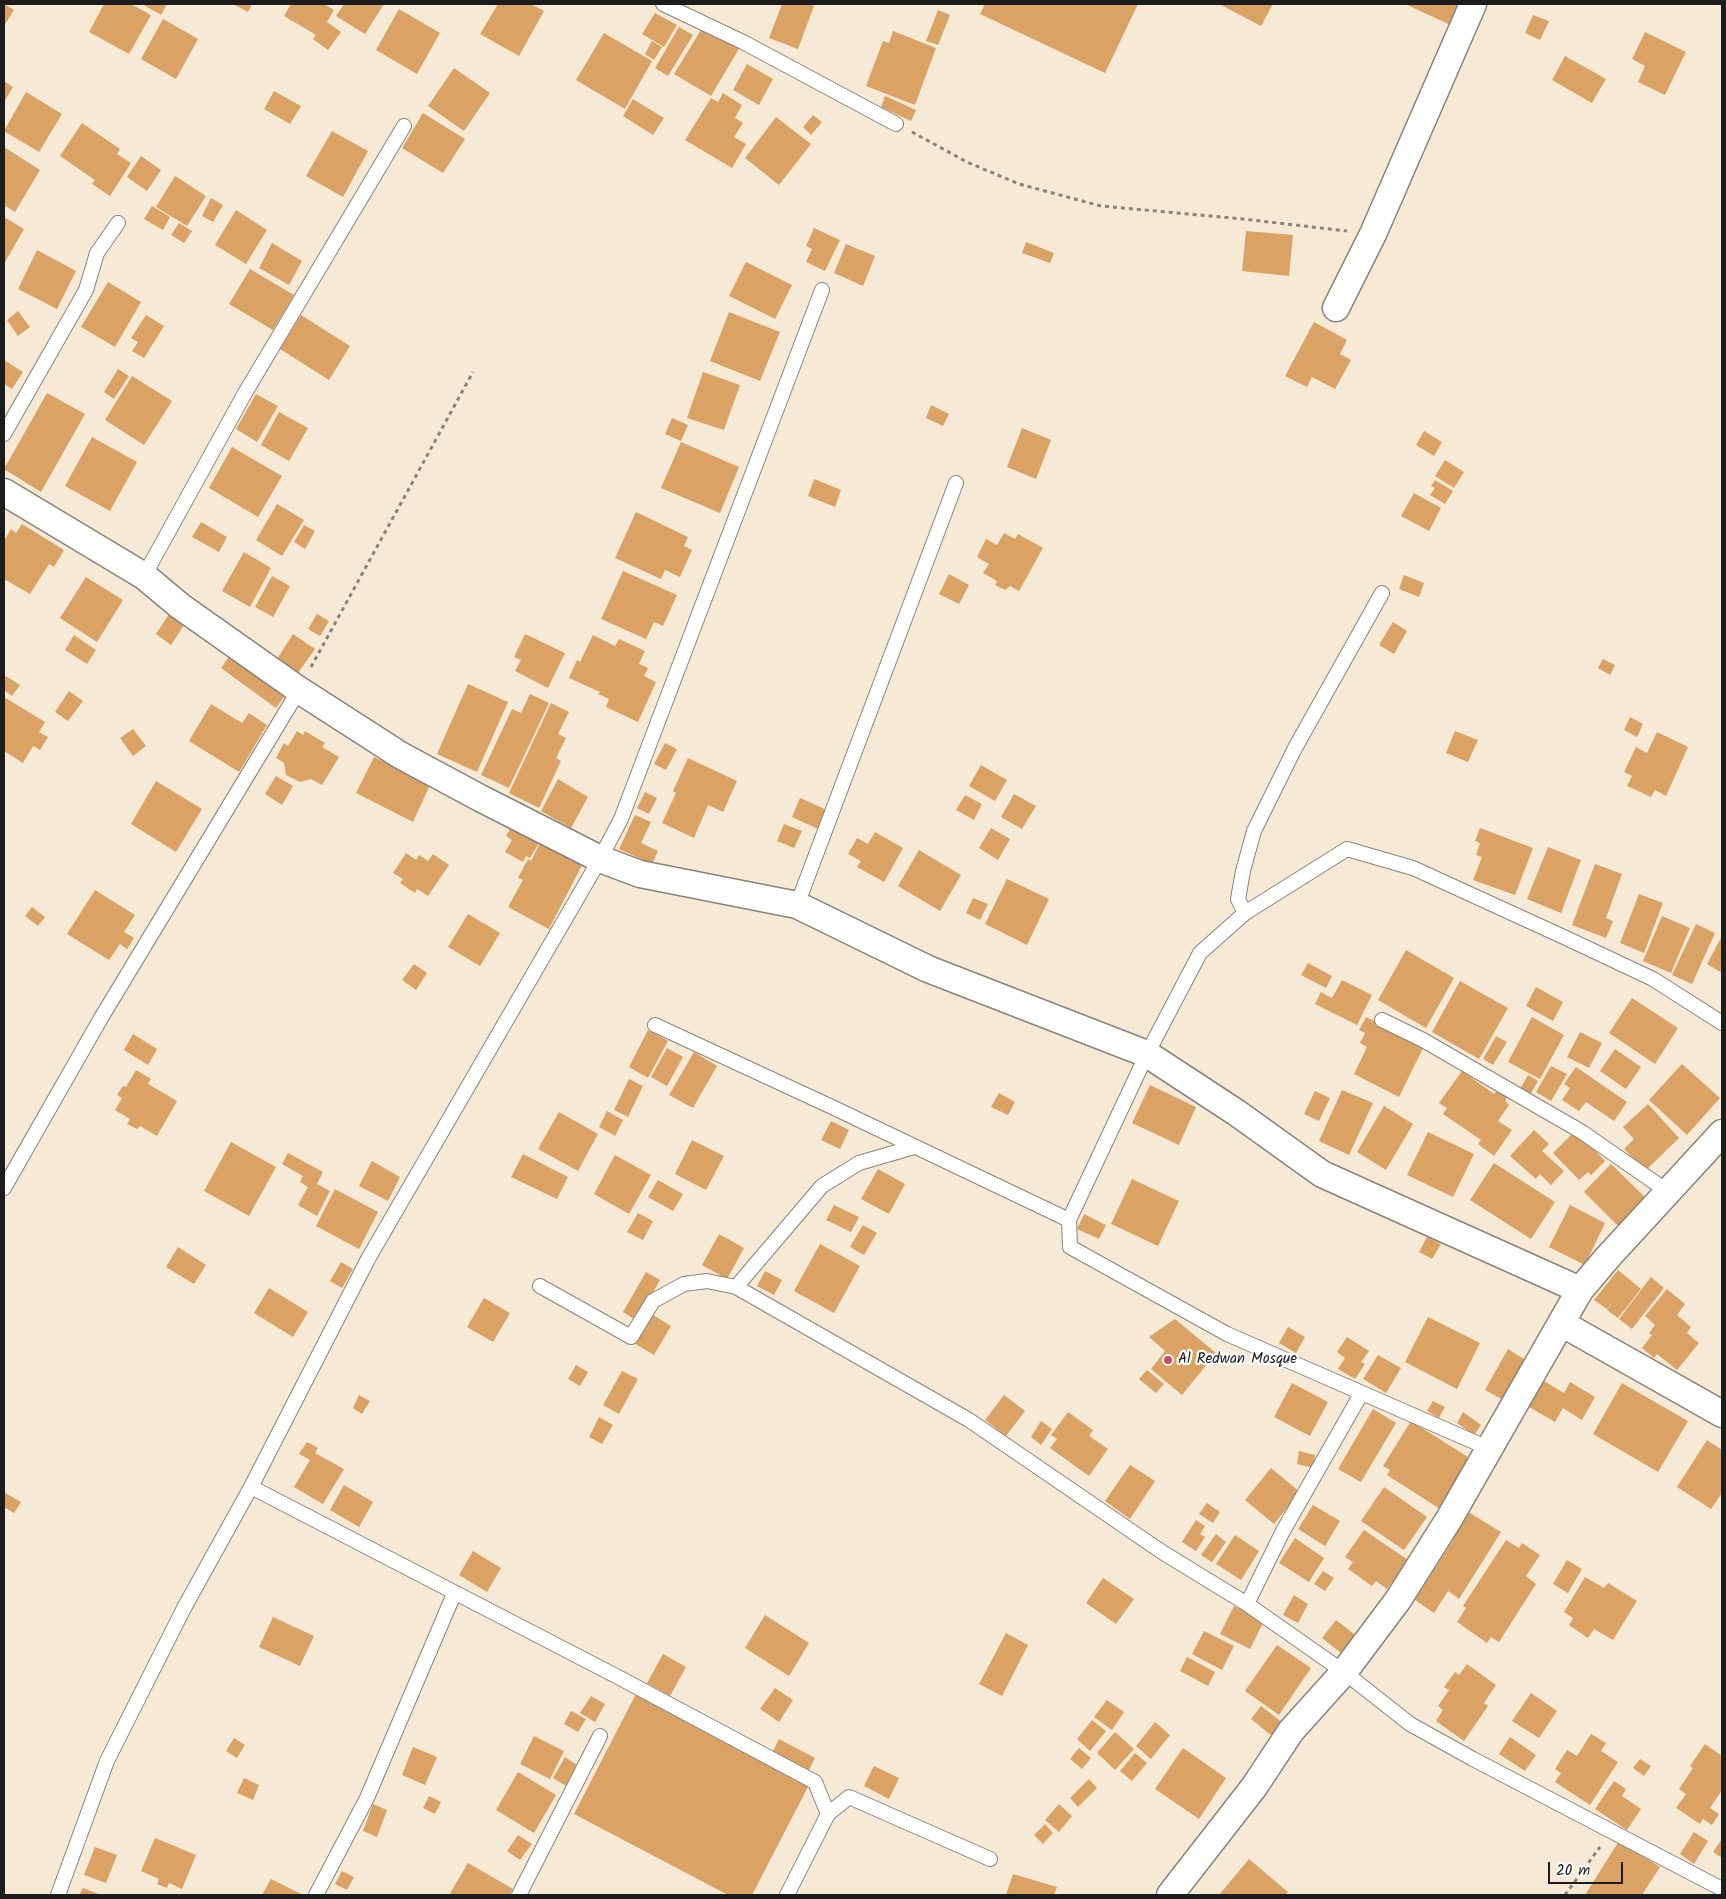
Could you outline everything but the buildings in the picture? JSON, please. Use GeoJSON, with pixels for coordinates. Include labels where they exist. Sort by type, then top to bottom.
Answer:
{"type":"FeatureCollection","features":[{"type":"Feature","properties":{"kind":"street"},"geometry":{"type":"LineString","coordinates":[[1336,308],[1372,234],[1473,4]]}},
{"type":"Feature","properties":{"kind":"street"},"geometry":{"type":"LineString","coordinates":[[4,492],[144,576],[180,606],[299,690],[400,755],[600,859],[640,874],[797,905],[928,969],[1147,1054],[1237,1113],[1322,1174],[1580,1290]]}},
{"type":"Feature","properties":{"kind":"street"},"geometry":{"type":"LineString","coordinates":[[1170,1895],[1254,1787],[1291,1731],[1344,1672],[1398,1600],[1449,1519],[1580,1290],[1722,1132]]}},
{"type":"Feature","properties":{"kind":"street"},"geometry":{"type":"LineString","coordinates":[[1561,1322],[1722,1414]]}},
{"type":"Feature","properties":{"kind":"lane"},"geometry":{"type":"LineString","coordinates":[[663,4],[742,42],[896,124]]}},
{"type":"Feature","properties":{"kind":"lane"},"geometry":{"type":"LineString","coordinates":[[144,576],[245,393],[404,126]]}},
{"type":"Feature","properties":{"kind":"lane"},"geometry":{"type":"LineString","coordinates":[[4,434],[86,290],[97,252],[118,223]]}},
{"type":"Feature","properties":{"kind":"lane"},"geometry":{"type":"LineString","coordinates":[[58,1895],[107,1761],[184,1608],[250,1487],[368,1259],[621,820],[822,290]]}},
{"type":"Feature","properties":{"kind":"lane"},"geometry":{"type":"LineString","coordinates":[[797,905],[956,483]]}},
{"type":"Feature","properties":{"kind":"lane"},"geometry":{"type":"LineString","coordinates":[[1245,913],[1238,899],[1243,871],[1254,831],[1296,748],[1382,593]]}},
{"type":"Feature","properties":{"kind":"lane"},"geometry":{"type":"LineString","coordinates":[[4,1188],[101,1018],[299,690]]}},
{"type":"Feature","properties":{"kind":"lane"},"geometry":{"type":"LineString","coordinates":[[1488,1448],[1227,1334],[1070,1247],[1068,1220],[1147,1054],[1200,953],[1245,913],[1347,849],[1413,868],[1566,938],[1653,979],[1722,1023]]}},
{"type":"Feature","properties":{"kind":"lane"},"geometry":{"type":"LineString","coordinates":[[1382,1020],[1423,1040],[1582,1132],[1667,1191]]}},
{"type":"Feature","properties":{"kind":"lane"},"geometry":{"type":"LineString","coordinates":[[655,1025],[1068,1220]]}},
{"type":"Feature","properties":{"kind":"lane"},"geometry":{"type":"LineString","coordinates":[[736,1287],[822,1186],[859,1163],[914,1147]]}},
{"type":"Feature","properties":{"kind":"lane"},"geometry":{"type":"LineString","coordinates":[[540,1286],[631,1336],[653,1301],[684,1284],[707,1281],[736,1287],[969,1420],[1162,1552],[1247,1604],[1344,1672],[1410,1724],[1722,1889]]}},
{"type":"Feature","properties":{"kind":"lane"},"geometry":{"type":"LineString","coordinates":[[1247,1604],[1283,1531],[1361,1394]]}},
{"type":"Feature","properties":{"kind":"lane"},"geometry":{"type":"LineString","coordinates":[[250,1487],[815,1782],[828,1814]]}},
{"type":"Feature","properties":{"kind":"lane"},"geometry":{"type":"LineString","coordinates":[[316,1895],[368,1798],[454,1594]]}},
{"type":"Feature","properties":{"kind":"lane"},"geometry":{"type":"LineString","coordinates":[[519,1895],[600,1736]]}},
{"type":"Feature","properties":{"kind":"lane"},"geometry":{"type":"LineString","coordinates":[[787,1895],[828,1814],[849,1797],[990,1859]]}},
{"type":"Feature","properties":{"kind":"path"},"geometry":{"type":"LineString","coordinates":[[896,124],[967,162],[1019,184],[1101,206],[1243,219],[1372,234]]}},
{"type":"Feature","properties":{"kind":"path"},"geometry":{"type":"LineString","coordinates":[[299,690],[472,372]]}},
{"type":"Feature","properties":{"kind":"path"},"geometry":{"type":"LineString","coordinates":[[1565,1895],[1612,1830]]}},
{"type":"Feature","properties":{"kind":"place","name":"Al Redwan Mosque"},"geometry":{"type":"Point","coordinates":[1168,1360]}}]}
